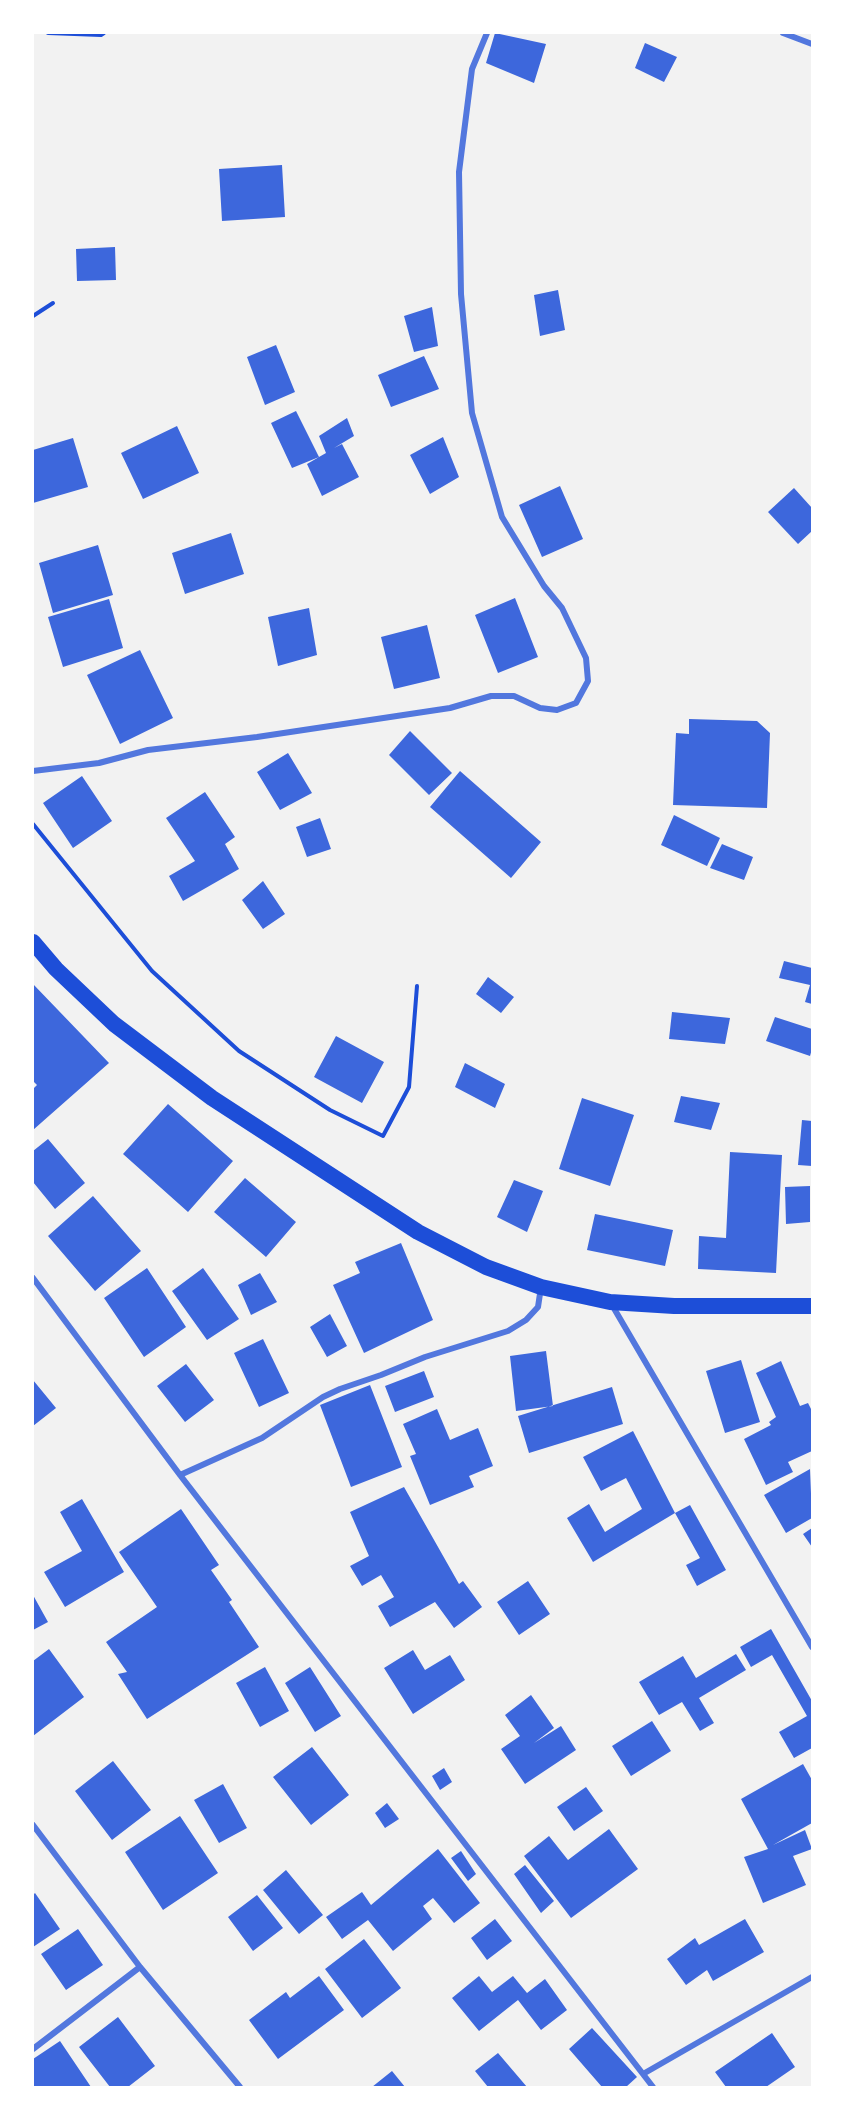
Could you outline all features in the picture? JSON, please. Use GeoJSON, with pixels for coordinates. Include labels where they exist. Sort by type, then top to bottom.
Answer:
{"type":"FeatureCollection","features":[{"type":"Feature","properties":{"kind":"highway"},"geometry":{"type":"LineString","coordinates":[[33,942],[57,969],[114,1024],[213,1098],[418,1232],[486,1267],[541,1287],[610,1302],[674,1306],[812,1306]]}},
{"type":"Feature","properties":{"kind":"street"},"geometry":{"type":"LineString","coordinates":[[33,771],[99,763],[148,750],[257,737],[450,708],[491,696],[514,696],[540,708],[557,710],[576,703],[588,681],[586,658],[562,608],[544,586],[502,517],[472,413],[460,294],[459,172],[472,69],[487,33]]}},
{"type":"Feature","properties":{"kind":"street"},"geometry":{"type":"LineString","coordinates":[[783,33],[812,45]]}},
{"type":"Feature","properties":{"kind":"street"},"geometry":{"type":"LineString","coordinates":[[33,1278],[180,1475],[653,2087]]}},
{"type":"Feature","properties":{"kind":"street"},"geometry":{"type":"LineString","coordinates":[[180,1475],[262,1438],[323,1397],[340,1389],[381,1376],[424,1357],[508,1331],[526,1320],[538,1307],[541,1287]]}},
{"type":"Feature","properties":{"kind":"street"},"geometry":{"type":"LineString","coordinates":[[610,1302],[812,1647]]}},
{"type":"Feature","properties":{"kind":"street"},"geometry":{"type":"LineString","coordinates":[[33,1825],[140,1967],[240,2087]]}},
{"type":"Feature","properties":{"kind":"street"},"geometry":{"type":"LineString","coordinates":[[33,2049],[140,1967]]}},
{"type":"Feature","properties":{"kind":"street"},"geometry":{"type":"LineString","coordinates":[[643,2073],[812,1977]]}},
{"type":"Feature","properties":{"kind":"path"},"geometry":{"type":"LineString","coordinates":[[48,33],[102,35],[104,33]]}},
{"type":"Feature","properties":{"kind":"path"},"geometry":{"type":"LineString","coordinates":[[33,316],[53,303]]}},
{"type":"Feature","properties":{"kind":"path"},"geometry":{"type":"LineString","coordinates":[[33,824],[152,971],[239,1051],[330,1110],[383,1136],[409,1087],[417,986]]}},
{"type":"Feature","properties":{"kind":"building"},"geometry":{"type":"Polygon","coordinates":[[[495,33],[546,44],[534,83],[486,63],[495,33]]]}},
{"type":"Feature","properties":{"kind":"building"},"geometry":{"type":"Polygon","coordinates":[[[645,43],[677,57],[664,82],[635,68],[645,43]]]}},
{"type":"Feature","properties":{"kind":"building"},"geometry":{"type":"Polygon","coordinates":[[[282,165],[285,217],[222,221],[219,169],[282,165]]]}},
{"type":"Feature","properties":{"kind":"building"},"geometry":{"type":"Polygon","coordinates":[[[115,247],[116,280],[77,281],[76,249],[115,247]]]}},
{"type":"Feature","properties":{"kind":"building"},"geometry":{"type":"Polygon","coordinates":[[[558,290],[565,330],[540,336],[534,295],[558,290]]]}},
{"type":"Feature","properties":{"kind":"building"},"geometry":{"type":"Polygon","coordinates":[[[432,307],[438,346],[414,352],[404,316],[432,307]]]}},
{"type":"Feature","properties":{"kind":"building"},"geometry":{"type":"Polygon","coordinates":[[[276,345],[295,392],[265,405],[247,357],[276,345]]]}},
{"type":"Feature","properties":{"kind":"building"},"geometry":{"type":"Polygon","coordinates":[[[424,356],[439,389],[391,407],[378,375],[424,356]]]}},
{"type":"Feature","properties":{"kind":"building"},"geometry":{"type":"Polygon","coordinates":[[[296,411],[319,457],[292,468],[271,423],[296,411]]]}},
{"type":"Feature","properties":{"kind":"building"},"geometry":{"type":"Polygon","coordinates":[[[347,418],[354,436],[334,448],[342,444],[359,477],[322,496],[307,464],[326,453],[319,436],[347,418]]]}},
{"type":"Feature","properties":{"kind":"building"},"geometry":{"type":"Polygon","coordinates":[[[177,426],[199,473],[143,499],[121,453],[177,426]]]}},
{"type":"Feature","properties":{"kind":"building"},"geometry":{"type":"Polygon","coordinates":[[[443,437],[459,477],[430,494],[410,455],[443,437]]]}},
{"type":"Feature","properties":{"kind":"building"},"geometry":{"type":"Polygon","coordinates":[[[73,438],[88,487],[33,503],[33,450],[73,438]]]}},
{"type":"Feature","properties":{"kind":"building"},"geometry":{"type":"Polygon","coordinates":[[[560,486],[583,539],[542,557],[519,505],[560,486]]]}},
{"type":"Feature","properties":{"kind":"building"},"geometry":{"type":"Polygon","coordinates":[[[794,488],[812,508],[812,531],[798,544],[768,512],[794,488]]]}},
{"type":"Feature","properties":{"kind":"building"},"geometry":{"type":"Polygon","coordinates":[[[231,533],[244,574],[185,594],[172,553],[231,533]]]}},
{"type":"Feature","properties":{"kind":"building"},"geometry":{"type":"Polygon","coordinates":[[[98,545],[113,595],[53,613],[39,563],[98,545]]]}},
{"type":"Feature","properties":{"kind":"building"},"geometry":{"type":"Polygon","coordinates":[[[515,598],[538,657],[498,673],[475,615],[515,598]]]}},
{"type":"Feature","properties":{"kind":"building"},"geometry":{"type":"Polygon","coordinates":[[[109,599],[123,648],[63,667],[48,617],[109,599]]]}},
{"type":"Feature","properties":{"kind":"building"},"geometry":{"type":"Polygon","coordinates":[[[309,608],[317,655],[278,666],[268,617],[309,608]]]}},
{"type":"Feature","properties":{"kind":"building"},"geometry":{"type":"Polygon","coordinates":[[[427,625],[440,678],[394,689],[381,637],[427,625]]]}},
{"type":"Feature","properties":{"kind":"building"},"geometry":{"type":"Polygon","coordinates":[[[140,650],[173,718],[120,744],[87,675],[140,650]]]}},
{"type":"Feature","properties":{"kind":"building"},"geometry":{"type":"Polygon","coordinates":[[[689,719],[757,721],[770,733],[767,808],[673,805],[676,733],[689,734],[689,719]]]}},
{"type":"Feature","properties":{"kind":"building"},"geometry":{"type":"Polygon","coordinates":[[[410,731],[452,773],[429,795],[389,755],[410,731]]]}},
{"type":"Feature","properties":{"kind":"building"},"geometry":{"type":"Polygon","coordinates":[[[288,753],[312,793],[280,810],[257,772],[288,753]]]}},
{"type":"Feature","properties":{"kind":"building"},"geometry":{"type":"Polygon","coordinates":[[[460,771],[541,842],[511,878],[430,807],[460,771]]]}},
{"type":"Feature","properties":{"kind":"building"},"geometry":{"type":"Polygon","coordinates":[[[82,776],[112,821],[73,848],[43,803],[82,776]]]}},
{"type":"Feature","properties":{"kind":"building"},"geometry":{"type":"Polygon","coordinates":[[[205,792],[235,837],[225,844],[239,869],[183,901],[169,876],[195,861],[166,818],[205,792]]]}},
{"type":"Feature","properties":{"kind":"building"},"geometry":{"type":"Polygon","coordinates":[[[674,815],[720,838],[707,866],[661,845],[674,815]]]}},
{"type":"Feature","properties":{"kind":"building"},"geometry":{"type":"Polygon","coordinates":[[[320,818],[331,849],[307,857],[296,827],[320,818]]]}},
{"type":"Feature","properties":{"kind":"building"},"geometry":{"type":"Polygon","coordinates":[[[722,844],[753,857],[744,880],[710,868],[722,844]]]}},
{"type":"Feature","properties":{"kind":"building"},"geometry":{"type":"Polygon","coordinates":[[[263,881],[285,914],[263,929],[242,900],[263,881]]]}},
{"type":"Feature","properties":{"kind":"building"},"geometry":{"type":"Polygon","coordinates":[[[784,961],[812,968],[812,1004],[805,1002],[810,985],[779,978],[784,961]]]}},
{"type":"Feature","properties":{"kind":"building"},"geometry":{"type":"Polygon","coordinates":[[[488,977],[514,997],[501,1013],[476,994],[488,977]]]}},
{"type":"Feature","properties":{"kind":"building"},"geometry":{"type":"Polygon","coordinates":[[[33,984],[109,1063],[33,1130],[33,1089],[37,1085],[33,1081],[33,984]]]}},
{"type":"Feature","properties":{"kind":"building"},"geometry":{"type":"Polygon","coordinates":[[[672,1012],[730,1018],[725,1044],[669,1039],[672,1012]]]}},
{"type":"Feature","properties":{"kind":"building"},"geometry":{"type":"Polygon","coordinates":[[[775,1017],[812,1029],[810,1056],[766,1041],[775,1017]]]}},
{"type":"Feature","properties":{"kind":"building"},"geometry":{"type":"Polygon","coordinates":[[[336,1036],[384,1062],[362,1103],[314,1077],[336,1036]]]}},
{"type":"Feature","properties":{"kind":"building"},"geometry":{"type":"Polygon","coordinates":[[[465,1063],[505,1084],[495,1108],[455,1087],[465,1063]]]}},
{"type":"Feature","properties":{"kind":"building"},"geometry":{"type":"Polygon","coordinates":[[[681,1096],[720,1103],[711,1130],[674,1122],[681,1096]]]}},
{"type":"Feature","properties":{"kind":"building"},"geometry":{"type":"Polygon","coordinates":[[[582,1098],[634,1115],[610,1186],[559,1169],[582,1098]]]}},
{"type":"Feature","properties":{"kind":"building"},"geometry":{"type":"Polygon","coordinates":[[[168,1104],[233,1161],[188,1212],[123,1154],[168,1104]]]}},
{"type":"Feature","properties":{"kind":"building"},"geometry":{"type":"Polygon","coordinates":[[[802,1120],[812,1121],[812,1166],[798,1165],[802,1120]]]}},
{"type":"Feature","properties":{"kind":"building"},"geometry":{"type":"Polygon","coordinates":[[[48,1139],[85,1183],[55,1209],[33,1182],[33,1151],[48,1139]]]}},
{"type":"Feature","properties":{"kind":"building"},"geometry":{"type":"Polygon","coordinates":[[[730,1152],[782,1155],[776,1273],[698,1269],[699,1236],[726,1238],[730,1152]]]}},
{"type":"Feature","properties":{"kind":"building"},"geometry":{"type":"Polygon","coordinates":[[[245,1178],[296,1222],[266,1257],[214,1212],[245,1178]]]}},
{"type":"Feature","properties":{"kind":"building"},"geometry":{"type":"Polygon","coordinates":[[[514,1180],[543,1191],[527,1232],[497,1217],[514,1180]]]}},
{"type":"Feature","properties":{"kind":"building"},"geometry":{"type":"Polygon","coordinates":[[[810,1186],[810,1222],[786,1224],[785,1187],[810,1186]]]}},
{"type":"Feature","properties":{"kind":"building"},"geometry":{"type":"Polygon","coordinates":[[[93,1196],[141,1251],[95,1291],[48,1236],[93,1196]]]}},
{"type":"Feature","properties":{"kind":"building"},"geometry":{"type":"Polygon","coordinates":[[[595,1214],[673,1230],[665,1266],[587,1250],[595,1214]]]}},
{"type":"Feature","properties":{"kind":"building"},"geometry":{"type":"Polygon","coordinates":[[[401,1243],[433,1320],[364,1353],[333,1285],[360,1273],[355,1262],[401,1243]]]}},
{"type":"Feature","properties":{"kind":"building"},"geometry":{"type":"Polygon","coordinates":[[[147,1268],[186,1327],[144,1357],[104,1298],[147,1268]]]}},
{"type":"Feature","properties":{"kind":"building"},"geometry":{"type":"Polygon","coordinates":[[[203,1268],[239,1319],[207,1340],[172,1291],[203,1268]]]}},
{"type":"Feature","properties":{"kind":"building"},"geometry":{"type":"Polygon","coordinates":[[[260,1273],[277,1302],[251,1315],[238,1285],[260,1273]]]}},
{"type":"Feature","properties":{"kind":"building"},"geometry":{"type":"Polygon","coordinates":[[[330,1314],[347,1346],[327,1357],[310,1327],[330,1314]]]}},
{"type":"Feature","properties":{"kind":"building"},"geometry":{"type":"Polygon","coordinates":[[[263,1339],[289,1393],[259,1407],[234,1353],[263,1339]]]}},
{"type":"Feature","properties":{"kind":"building"},"geometry":{"type":"Polygon","coordinates":[[[546,1351],[553,1406],[516,1411],[510,1356],[546,1351]]]}},
{"type":"Feature","properties":{"kind":"building"},"geometry":{"type":"Polygon","coordinates":[[[741,1360],[760,1422],[725,1433],[706,1371],[741,1360]]]}},
{"type":"Feature","properties":{"kind":"building"},"geometry":{"type":"Polygon","coordinates":[[[781,1361],[800,1406],[808,1403],[812,1411],[812,1451],[788,1462],[793,1472],[766,1485],[744,1439],[771,1425],[769,1422],[776,1417],[756,1373],[781,1361]]]}},
{"type":"Feature","properties":{"kind":"building"},"geometry":{"type":"Polygon","coordinates":[[[186,1364],[214,1400],[185,1422],[157,1386],[186,1364]]]}},
{"type":"Feature","properties":{"kind":"building"},"geometry":{"type":"Polygon","coordinates":[[[424,1371],[434,1397],[395,1412],[385,1386],[424,1371]]]}},
{"type":"Feature","properties":{"kind":"building"},"geometry":{"type":"Polygon","coordinates":[[[33,1380],[56,1408],[33,1426],[33,1380]]]}},
{"type":"Feature","properties":{"kind":"building"},"geometry":{"type":"Polygon","coordinates":[[[370,1385],[402,1467],[351,1487],[320,1405],[370,1385]]]}},
{"type":"Feature","properties":{"kind":"building"},"geometry":{"type":"Polygon","coordinates":[[[612,1387],[623,1424],[529,1453],[518,1416],[612,1387]]]}},
{"type":"Feature","properties":{"kind":"building"},"geometry":{"type":"Polygon","coordinates":[[[437,1409],[450,1440],[478,1428],[493,1466],[469,1476],[474,1487],[430,1505],[410,1456],[416,1454],[403,1424],[437,1409]]]}},
{"type":"Feature","properties":{"kind":"building"},"geometry":{"type":"Polygon","coordinates":[[[633,1431],[675,1513],[593,1562],[567,1518],[589,1504],[605,1532],[642,1509],[626,1478],[601,1491],[583,1457],[633,1431]]]}},
{"type":"Feature","properties":{"kind":"building"},"geometry":{"type":"Polygon","coordinates":[[[810,1469],[812,1518],[786,1533],[764,1495],[810,1469]]]}},
{"type":"Feature","properties":{"kind":"building"},"geometry":{"type":"Polygon","coordinates":[[[404,1487],[459,1584],[463,1581],[482,1607],[454,1628],[435,1602],[390,1627],[378,1606],[394,1597],[381,1575],[362,1586],[350,1566],[369,1556],[350,1512],[404,1487]]]}},
{"type":"Feature","properties":{"kind":"building"},"geometry":{"type":"Polygon","coordinates":[[[82,1499],[124,1572],[65,1607],[44,1572],[82,1551],[60,1512],[82,1499]]]}},
{"type":"Feature","properties":{"kind":"building"},"geometry":{"type":"Polygon","coordinates":[[[690,1505],[726,1570],[697,1586],[686,1565],[700,1558],[675,1513],[690,1505]]]}},
{"type":"Feature","properties":{"kind":"building"},"geometry":{"type":"Polygon","coordinates":[[[181,1509],[219,1565],[211,1570],[232,1600],[229,1602],[259,1647],[147,1719],[118,1674],[127,1672],[106,1642],[157,1607],[119,1552],[181,1509]]]}},
{"type":"Feature","properties":{"kind":"building"},"geometry":{"type":"Polygon","coordinates":[[[812,1528],[812,1547],[803,1534],[812,1528]]]}},
{"type":"Feature","properties":{"kind":"building"},"geometry":{"type":"Polygon","coordinates":[[[528,1581],[550,1614],[519,1635],[497,1602],[528,1581]]]}},
{"type":"Feature","properties":{"kind":"building"},"geometry":{"type":"Polygon","coordinates":[[[33,1595],[48,1622],[33,1630],[33,1595]]]}},
{"type":"Feature","properties":{"kind":"building"},"geometry":{"type":"Polygon","coordinates":[[[771,1629],[812,1701],[812,1748],[794,1758],[779,1732],[807,1716],[772,1655],[751,1667],[740,1647],[771,1629]]]}},
{"type":"Feature","properties":{"kind":"building"},"geometry":{"type":"Polygon","coordinates":[[[49,1649],[84,1697],[33,1736],[33,1661],[49,1649]]]}},
{"type":"Feature","properties":{"kind":"building"},"geometry":{"type":"Polygon","coordinates":[[[413,1650],[425,1670],[450,1655],[465,1680],[413,1714],[384,1668],[413,1650]]]}},
{"type":"Feature","properties":{"kind":"building"},"geometry":{"type":"Polygon","coordinates":[[[736,1654],[746,1670],[699,1698],[714,1723],[700,1731],[682,1702],[659,1715],[639,1682],[683,1656],[696,1678],[736,1654]]]}},
{"type":"Feature","properties":{"kind":"building"},"geometry":{"type":"Polygon","coordinates":[[[265,1667],[289,1711],[260,1727],[236,1683],[265,1667]]]}},
{"type":"Feature","properties":{"kind":"building"},"geometry":{"type":"Polygon","coordinates":[[[310,1667],[341,1716],[315,1732],[285,1683],[310,1667]]]}},
{"type":"Feature","properties":{"kind":"building"},"geometry":{"type":"Polygon","coordinates":[[[531,1695],[554,1728],[534,1743],[561,1726],[576,1750],[525,1784],[501,1749],[520,1736],[505,1715],[531,1695]]]}},
{"type":"Feature","properties":{"kind":"building"},"geometry":{"type":"Polygon","coordinates":[[[652,1721],[671,1751],[631,1776],[612,1746],[652,1721]]]}},
{"type":"Feature","properties":{"kind":"building"},"geometry":{"type":"Polygon","coordinates":[[[312,1747],[349,1795],[311,1825],[273,1777],[312,1747]]]}},
{"type":"Feature","properties":{"kind":"building"},"geometry":{"type":"Polygon","coordinates":[[[113,1761],[151,1810],[112,1840],[75,1791],[113,1761]]]}},
{"type":"Feature","properties":{"kind":"building"},"geometry":{"type":"Polygon","coordinates":[[[803,1764],[812,1780],[812,1823],[773,1845],[805,1830],[812,1849],[793,1856],[806,1885],[763,1903],[744,1857],[768,1849],[741,1799],[803,1764]]]}},
{"type":"Feature","properties":{"kind":"building"},"geometry":{"type":"Polygon","coordinates":[[[444,1768],[452,1782],[440,1790],[432,1776],[444,1768]]]}},
{"type":"Feature","properties":{"kind":"building"},"geometry":{"type":"Polygon","coordinates":[[[223,1784],[247,1828],[219,1843],[194,1800],[223,1784]]]}},
{"type":"Feature","properties":{"kind":"building"},"geometry":{"type":"Polygon","coordinates":[[[586,1787],[603,1811],[574,1831],[557,1807],[586,1787]]]}},
{"type":"Feature","properties":{"kind":"building"},"geometry":{"type":"Polygon","coordinates":[[[387,1803],[399,1819],[385,1828],[375,1813],[387,1803]]]}},
{"type":"Feature","properties":{"kind":"building"},"geometry":{"type":"Polygon","coordinates":[[[180,1816],[218,1873],[163,1910],[125,1852],[180,1816]]]}},
{"type":"Feature","properties":{"kind":"building"},"geometry":{"type":"Polygon","coordinates":[[[609,1829],[638,1869],[571,1918],[524,1856],[549,1836],[568,1860],[609,1829]]]}},
{"type":"Feature","properties":{"kind":"building"},"geometry":{"type":"Polygon","coordinates":[[[438,1849],[480,1903],[454,1923],[433,1898],[423,1906],[432,1919],[393,1951],[368,1920],[342,1939],[326,1917],[362,1892],[371,1905],[438,1849]]]}},
{"type":"Feature","properties":{"kind":"building"},"geometry":{"type":"Polygon","coordinates":[[[461,1851],[476,1874],[468,1881],[451,1858],[461,1851]]]}},
{"type":"Feature","properties":{"kind":"building"},"geometry":{"type":"Polygon","coordinates":[[[525,1865],[554,1901],[541,1913],[514,1874],[525,1865]]]}},
{"type":"Feature","properties":{"kind":"building"},"geometry":{"type":"Polygon","coordinates":[[[286,1870],[323,1915],[299,1934],[263,1890],[286,1870]]]}},
{"type":"Feature","properties":{"kind":"building"},"geometry":{"type":"Polygon","coordinates":[[[35,1893],[60,1929],[33,1947],[33,1895],[35,1893]]]}},
{"type":"Feature","properties":{"kind":"building"},"geometry":{"type":"Polygon","coordinates":[[[257,1895],[283,1928],[253,1951],[228,1917],[257,1895]]]}},
{"type":"Feature","properties":{"kind":"building"},"geometry":{"type":"Polygon","coordinates":[[[495,1919],[512,1941],[487,1960],[471,1938],[495,1919]]]}},
{"type":"Feature","properties":{"kind":"building"},"geometry":{"type":"Polygon","coordinates":[[[745,1919],[764,1952],[713,1981],[707,1970],[686,1985],[667,1959],[695,1938],[699,1945],[745,1919]]]}},
{"type":"Feature","properties":{"kind":"building"},"geometry":{"type":"Polygon","coordinates":[[[78,1929],[103,1965],[66,1990],[41,1954],[78,1929]]]}},
{"type":"Feature","properties":{"kind":"building"},"geometry":{"type":"Polygon","coordinates":[[[364,1939],[401,1988],[362,2018],[325,1969],[364,1939]]]}},
{"type":"Feature","properties":{"kind":"building"},"geometry":{"type":"Polygon","coordinates":[[[319,1976],[344,2010],[278,2059],[249,2020],[286,1992],[290,1998],[319,1976]]]}},
{"type":"Feature","properties":{"kind":"building"},"geometry":{"type":"Polygon","coordinates":[[[479,1976],[492,1992],[513,1976],[527,1993],[545,1979],[567,2010],[541,2030],[518,2000],[479,2031],[452,1998],[479,1976]]]}},
{"type":"Feature","properties":{"kind":"building"},"geometry":{"type":"Polygon","coordinates":[[[118,2017],[155,2066],[128,2087],[110,2087],[79,2047],[118,2017]]]}},
{"type":"Feature","properties":{"kind":"building"},"geometry":{"type":"Polygon","coordinates":[[[592,2028],[637,2077],[626,2087],[602,2087],[569,2049],[592,2028]]]}},
{"type":"Feature","properties":{"kind":"building"},"geometry":{"type":"Polygon","coordinates":[[[772,2033],[795,2067],[766,2087],[726,2087],[715,2072],[772,2033]]]}},
{"type":"Feature","properties":{"kind":"building"},"geometry":{"type":"Polygon","coordinates":[[[60,2041],[91,2087],[33,2087],[33,2059],[60,2041]]]}},
{"type":"Feature","properties":{"kind":"building"},"geometry":{"type":"Polygon","coordinates":[[[498,2053],[527,2087],[488,2087],[475,2071],[498,2053]]]}},
{"type":"Feature","properties":{"kind":"building"},"geometry":{"type":"Polygon","coordinates":[[[392,2071],[405,2087],[372,2087],[392,2071]]]}}]}
